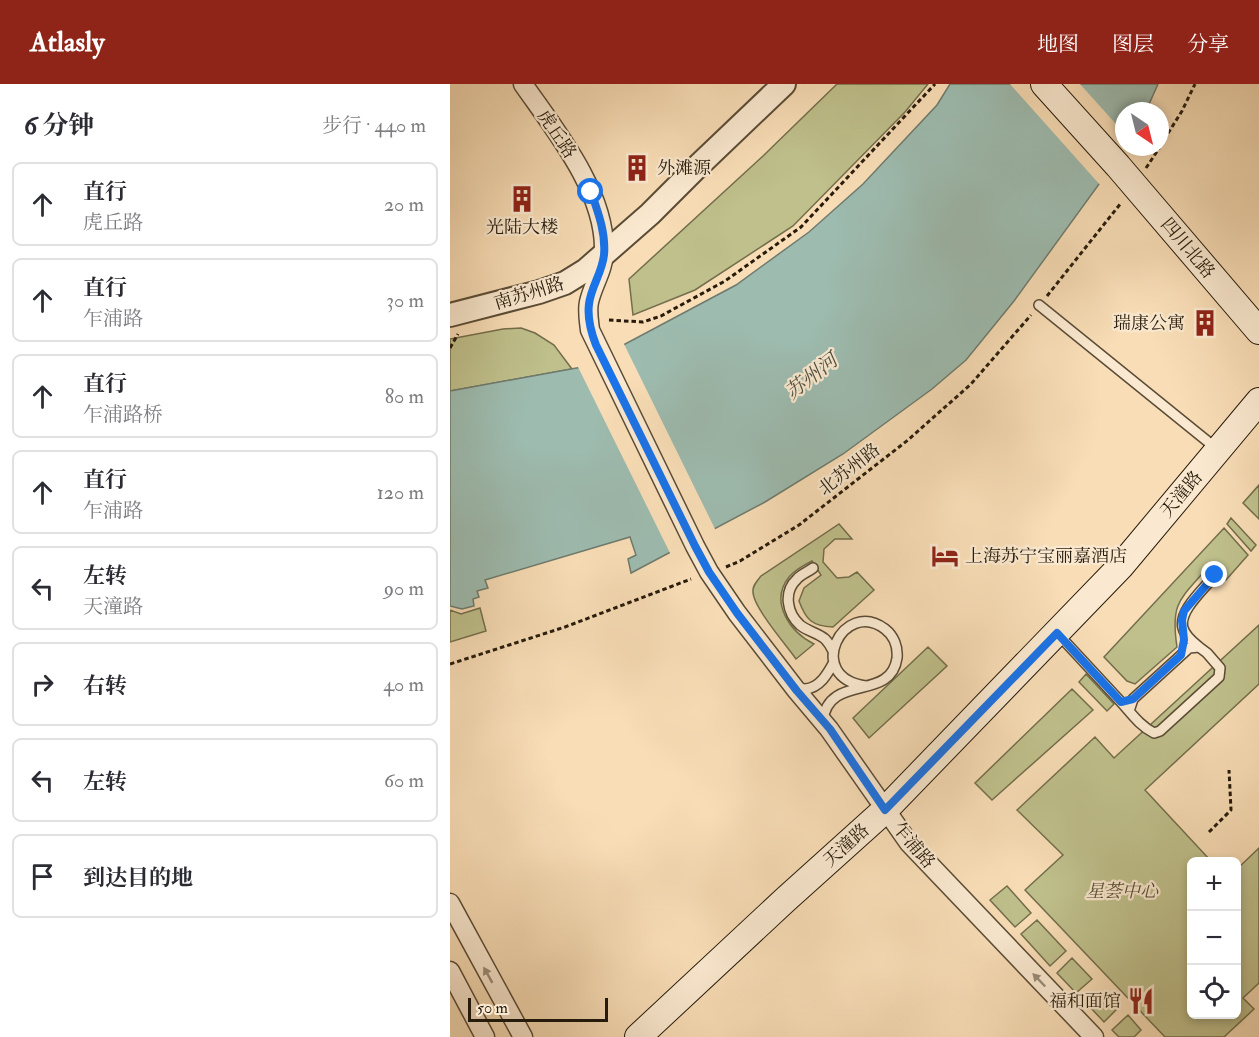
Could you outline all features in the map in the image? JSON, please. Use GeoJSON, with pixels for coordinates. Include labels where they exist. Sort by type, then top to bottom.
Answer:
{"type":"FeatureCollection","features":[{"type":"Feature","properties":{"kind":"main road","name":"四川北路"},"geometry":{"type":"LineString","coordinates":[[1044,84],[1118,166],[1259,331]]}},
{"type":"Feature","properties":{"kind":"main road","name":"天潼路"},"geometry":{"type":"LineString","coordinates":[[638,1037],[885,810],[1121,566],[1259,401]]}},
{"type":"Feature","properties":{"kind":"street","name":"虎丘路"},"geometry":{"type":"LineString","coordinates":[[523,84],[578,166],[591,192],[602,222],[604,256]]}},
{"type":"Feature","properties":{"kind":"street","name":"南苏州路"},"geometry":{"type":"LineString","coordinates":[[456,322],[566,284],[586,270],[650,214],[784,84]]}},
{"type":"Feature","properties":{"kind":"street","name":"乍浦路"},"geometry":{"type":"LineString","coordinates":[[604,256],[589,303],[590,330],[709,572],[737,613],[823,721],[909,843],[1094,1037]]}},
{"type":"Feature","properties":{"kind":"street"},"geometry":{"type":"LineString","coordinates":[[450,903],[523,1037]]}},
{"type":"Feature","properties":{"kind":"street"},"geometry":{"type":"LineString","coordinates":[[450,971],[456,997],[485,1037]]}},
{"type":"Feature","properties":{"kind":"lane"},"geometry":{"type":"LineString","coordinates":[[1039,305],[1219,450]]}},
{"type":"Feature","properties":{"kind":"lane"},"geometry":{"type":"LineString","coordinates":[[813,568],[797,578],[790,587],[788,604],[800,625],[825,639],[833,651]]}},
{"type":"Feature","properties":{"kind":"lane"},"geometry":{"type":"LineString","coordinates":[[1181,655],[1184,640],[1182,620],[1184,611],[1215,575]]}},
{"type":"Feature","properties":{"kind":"lane"},"geometry":{"type":"LineString","coordinates":[[823,721],[824,711],[842,693],[877,684],[893,669],[897,659],[894,639],[879,625],[869,622],[859,623],[841,632],[833,651],[838,672],[846,680],[856,685],[866,686]]}},
{"type":"Feature","properties":{"kind":"lane"},"geometry":{"type":"LineString","coordinates":[[809,630],[832,633],[846,629]]}},
{"type":"Feature","properties":{"kind":"lane"},"geometry":{"type":"LineString","coordinates":[[1057,633],[1146,729],[1154,733],[1219,677],[1220,668],[1183,630]]}},
{"type":"Feature","properties":{"kind":"lane"},"geometry":{"type":"LineString","coordinates":[[1121,702],[1133,699],[1189,648],[1199,647]]}},
{"type":"Feature","properties":{"kind":"lane"},"geometry":{"type":"LineString","coordinates":[[794,686],[805,689],[819,683],[834,662]]}},
{"type":"Feature","properties":{"kind":"lane"},"geometry":{"type":"LineString","coordinates":[[1129,711],[1133,699]]}},
{"type":"Feature","properties":{"kind":"path"},"geometry":{"type":"LineString","coordinates":[[609,320],[643,322],[661,316],[725,281],[801,227],[935,84]]}},
{"type":"Feature","properties":{"kind":"path","name":"北苏州路"},"geometry":{"type":"LineString","coordinates":[[1169,132],[1196,84]]}},
{"type":"Feature","properties":{"kind":"path","name":"北苏州路"},"geometry":{"type":"LineString","coordinates":[[450,664],[565,627],[726,567],[799,525],[908,440],[971,384],[1039,305],[1135,186],[1154,156]]}},
{"type":"Feature","properties":{"kind":"path"},"geometry":{"type":"LineString","coordinates":[[450,348],[456,322]]}},
{"type":"Feature","properties":{"kind":"path"},"geometry":{"type":"LineString","coordinates":[[1209,832],[1231,810],[1229,770]]}},
{"type":"Feature","properties":{"kind":"green space"},"geometry":{"type":"Polygon","coordinates":[[[837,84],[928,84],[905,112],[793,226],[695,290],[633,315],[629,279],[763,156],[837,84]]]}},
{"type":"Feature","properties":{"kind":"green space"},"geometry":{"type":"Polygon","coordinates":[[[521,328],[535,333],[554,345],[572,369],[450,391],[450,339],[521,328]]]}},
{"type":"Feature","properties":{"kind":"green space"},"geometry":{"type":"Polygon","coordinates":[[[1259,485],[1259,519],[1243,503],[1259,485]]]}},
{"type":"Feature","properties":{"kind":"green space"},"geometry":{"type":"Polygon","coordinates":[[[1231,518],[1256,545],[1251,551],[1227,524],[1231,518]]]}},
{"type":"Feature","properties":{"kind":"green space"},"geometry":{"type":"Polygon","coordinates":[[[839,524],[852,539],[835,539],[824,549],[823,562],[837,578],[849,577],[857,572],[874,590],[833,627],[820,625],[807,617],[799,601],[804,588],[821,575],[812,561],[794,572],[783,587],[782,606],[790,624],[805,639],[814,644],[796,659],[758,607],[754,599],[753,588],[761,576],[839,524]]]}},
{"type":"Feature","properties":{"kind":"green space"},"geometry":{"type":"Polygon","coordinates":[[[1224,528],[1248,555],[1226,580],[1209,566],[1180,602],[1175,620],[1177,647],[1135,684],[1127,681],[1104,657],[1224,528]]]}},
{"type":"Feature","properties":{"kind":"green space"},"geometry":{"type":"Polygon","coordinates":[[[480,608],[486,631],[450,642],[450,610],[461,614],[480,608]]]}},
{"type":"Feature","properties":{"kind":"green space","name":"星荟中心"},"geometry":{"type":"Polygon","coordinates":[[[1259,625],[1259,684],[1145,790],[1207,857],[1187,857],[1187,1019],[1241,1019],[1241,865],[1259,848],[1259,983],[1243,998],[1254,1009],[1224,1037],[1165,1037],[1025,890],[1063,855],[1017,810],[1095,737],[1114,758],[1259,625]]]}},
{"type":"Feature","properties":{"kind":"green space"},"geometry":{"type":"Polygon","coordinates":[[[928,647],[947,666],[869,738],[853,718],[928,647]]]}},
{"type":"Feature","properties":{"kind":"green space"},"geometry":{"type":"Polygon","coordinates":[[[1086,674],[1114,704],[1107,711],[1079,682],[1086,674]]]}},
{"type":"Feature","properties":{"kind":"green space"},"geometry":{"type":"Polygon","coordinates":[[[1072,689],[1093,710],[992,800],[975,783],[1072,689]]]}},
{"type":"Feature","properties":{"kind":"green space"},"geometry":{"type":"Polygon","coordinates":[[[1007,886],[1031,913],[1015,927],[990,900],[1007,886]]]}},
{"type":"Feature","properties":{"kind":"green space"},"geometry":{"type":"Polygon","coordinates":[[[1037,920],[1066,951],[1050,966],[1021,934],[1037,920]]]}},
{"type":"Feature","properties":{"kind":"green space"},"geometry":{"type":"Polygon","coordinates":[[[1072,958],[1092,979],[1076,993],[1057,973],[1072,958]]]}},
{"type":"Feature","properties":{"kind":"green space"},"geometry":{"type":"Polygon","coordinates":[[[1106,992],[1119,1007],[1104,1022],[1090,1007],[1106,992]]]}},
{"type":"Feature","properties":{"kind":"green space"},"geometry":{"type":"Polygon","coordinates":[[[1128,1015],[1141,1030],[1134,1037],[1119,1037],[1112,1030],[1128,1015]]]}},
{"type":"Feature","properties":{"kind":"water","name":"苏州河"},"geometry":{"type":"Polygon","coordinates":[[[950,84],[1158,84],[1150,102],[1115,102],[1115,156],[1119,156],[1014,301],[966,360],[932,389],[843,454],[765,502],[631,573],[628,559],[636,555],[630,537],[485,580],[488,588],[477,591],[479,597],[473,599],[474,606],[462,609],[450,606],[450,391],[582,367],[736,285],[809,232],[863,184],[937,105],[950,84]]]}},
{"type":"Feature","properties":{"kind":"pier"},"geometry":{"type":"Polygon","coordinates":[[[1010,84],[1080,84],[1115,123],[1115,156],[1123,156],[1101,186],[1010,84]]]}},
{"type":"Feature","properties":{"kind":"pier"},"geometry":{"type":"Polygon","coordinates":[[[623,342],[716,531],[671,555],[577,365],[623,342]]]}},
{"type":"Feature","properties":{"kind":"place","name":"外滩源"},"geometry":{"type":"Point","coordinates":[637,168]}},
{"type":"Feature","properties":{"kind":"place","name":"光陆大楼"},"geometry":{"type":"Point","coordinates":[522,199]}},
{"type":"Feature","properties":{"kind":"place","name":"瑞康公寓"},"geometry":{"type":"Point","coordinates":[1205,323]}},
{"type":"Feature","properties":{"kind":"place","name":"上海苏宁宝丽嘉酒店"},"geometry":{"type":"Point","coordinates":[945,556]}},
{"type":"Feature","properties":{"kind":"place","name":"福和面馆"},"geometry":{"type":"Point","coordinates":[1141,1001]}},
{"type":"Feature","properties":{"kind":"route"},"geometry":{"type":"LineString","coordinates":[[591,192],[602,222],[604,248],[602,268],[589,303],[588,315],[590,330],[596,345],[709,572],[737,613],[797,691],[830,729],[885,810],[1057,633],[1121,702],[1133,699],[1181,655],[1184,640],[1182,620],[1184,611],[1215,575]]}}]}
